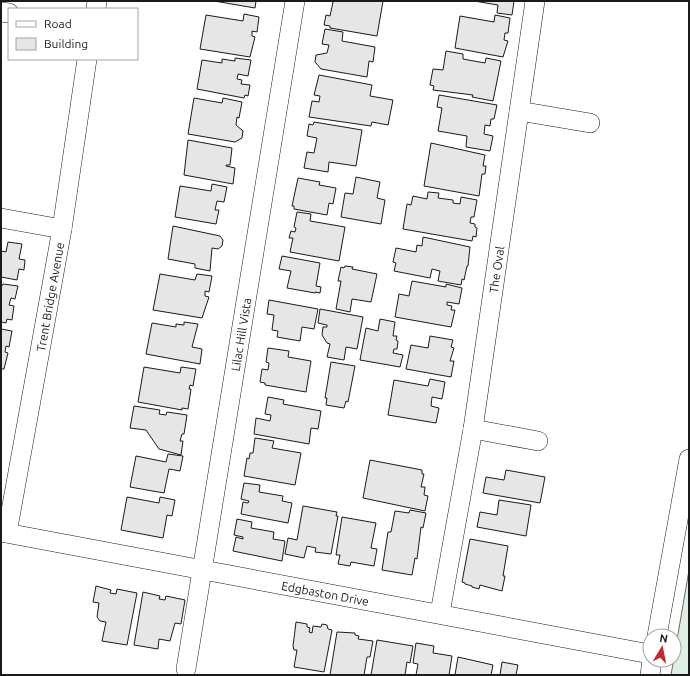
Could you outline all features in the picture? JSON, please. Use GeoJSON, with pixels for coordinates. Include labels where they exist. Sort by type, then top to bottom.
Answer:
{"type":"FeatureCollection","features":[{"type":"Feature","properties":{"kind":"street","name":"Lilac Hill Vista"},"geometry":{"type":"LineString","coordinates":[[186,669],[296,1]]}},
{"type":"Feature","properties":{"kind":"street","name":"The Oval"},"geometry":{"type":"LineString","coordinates":[[440,613],[473,429],[535,1]]}},
{"type":"Feature","properties":{"kind":"street","name":"Trent Bridge Avenue"},"geometry":{"type":"LineString","coordinates":[[4,533],[62,229],[87,60]]}},
{"type":"Feature","properties":{"kind":"street"},"geometry":{"type":"LineString","coordinates":[[519,111],[590,123]]}},
{"type":"Feature","properties":{"kind":"street"},"geometry":{"type":"LineString","coordinates":[[1,218],[62,229]]}},
{"type":"Feature","properties":{"kind":"street"},"geometry":{"type":"LineString","coordinates":[[473,429],[538,441]]}},
{"type":"Feature","properties":{"kind":"street"},"geometry":{"type":"LineString","coordinates":[[658,628],[689,459]]}},
{"type":"Feature","properties":{"kind":"street","name":"Edgbaston Drive"},"geometry":{"type":"LineString","coordinates":[[4,533],[440,613],[642,652]]}},
{"type":"Feature","properties":{"kind":"green space"},"geometry":{"type":"Polygon","coordinates":[[[689,570],[689,675],[671,675],[672,668],[682,668],[682,628],[679,628],[689,570]]]}},
{"type":"Feature","properties":{"kind":"building"},"geometry":{"type":"Polygon","coordinates":[[[214,1],[256,1],[255,8],[214,1]]]}},
{"type":"Feature","properties":{"kind":"building"},"geometry":{"type":"Polygon","coordinates":[[[331,1],[383,1],[377,36],[330,28],[330,26],[324,25],[326,15],[330,16],[333,2],[331,1]]]}},
{"type":"Feature","properties":{"kind":"building"},"geometry":{"type":"Polygon","coordinates":[[[474,1],[514,1],[512,15],[497,13],[498,5],[474,1]]]}},
{"type":"Feature","properties":{"kind":"building"},"geometry":{"type":"Polygon","coordinates":[[[244,14],[259,17],[257,32],[252,31],[252,36],[255,37],[250,57],[200,49],[206,15],[243,21],[244,14]]]}},
{"type":"Feature","properties":{"kind":"building"},"geometry":{"type":"Polygon","coordinates":[[[495,15],[510,18],[508,33],[505,33],[504,40],[508,41],[503,57],[455,48],[460,16],[494,22],[495,15]]]}},
{"type":"Feature","properties":{"kind":"building"},"geometry":{"type":"Polygon","coordinates":[[[325,29],[343,32],[342,41],[375,47],[373,62],[369,61],[367,77],[321,69],[315,62],[316,55],[327,53],[329,45],[322,44],[325,29]]]}},
{"type":"Feature","properties":{"kind":"building"},"geometry":{"type":"Polygon","coordinates":[[[446,51],[463,54],[463,59],[485,63],[486,58],[501,61],[493,101],[472,97],[473,95],[433,90],[434,86],[430,85],[433,69],[443,70],[446,51]]]}},
{"type":"Feature","properties":{"kind":"building"},"geometry":{"type":"Polygon","coordinates":[[[235,58],[251,60],[248,76],[238,74],[237,79],[242,80],[241,84],[250,85],[248,96],[245,95],[244,98],[197,89],[202,60],[222,63],[222,59],[235,61],[235,58]]]}},
{"type":"Feature","properties":{"kind":"building"},"geometry":{"type":"Polygon","coordinates":[[[319,75],[372,85],[370,96],[393,100],[388,125],[372,122],[371,126],[309,117],[312,101],[319,102],[320,96],[314,95],[319,75]]]}},
{"type":"Feature","properties":{"kind":"building"},"geometry":{"type":"Polygon","coordinates":[[[439,95],[497,105],[494,119],[491,119],[490,126],[485,125],[484,134],[493,136],[490,151],[466,147],[467,136],[438,131],[442,108],[437,107],[439,95]]]}},
{"type":"Feature","properties":{"kind":"building"},"geometry":{"type":"Polygon","coordinates":[[[194,98],[222,103],[223,98],[242,102],[236,125],[243,131],[242,138],[235,142],[188,134],[194,98]]]}},
{"type":"Feature","properties":{"kind":"building"},"geometry":{"type":"Polygon","coordinates":[[[314,122],[362,130],[356,166],[329,162],[328,172],[304,168],[307,152],[314,153],[317,138],[307,136],[309,124],[313,125],[314,122]]]}},
{"type":"Feature","properties":{"kind":"building"},"geometry":{"type":"Polygon","coordinates":[[[188,140],[232,148],[230,165],[226,166],[235,168],[233,184],[184,175],[188,140]]]}},
{"type":"Feature","properties":{"kind":"building"},"geometry":{"type":"Polygon","coordinates":[[[431,143],[485,155],[483,166],[486,166],[485,174],[482,174],[479,196],[424,186],[431,143]]]}},
{"type":"Feature","properties":{"kind":"building"},"geometry":{"type":"Polygon","coordinates":[[[356,177],[380,182],[377,198],[385,200],[381,224],[341,217],[345,193],[353,194],[356,177]]]}},
{"type":"Feature","properties":{"kind":"building"},"geometry":{"type":"Polygon","coordinates":[[[298,178],[320,182],[319,185],[336,188],[333,204],[329,203],[327,215],[294,209],[294,206],[292,206],[298,178]]]}},
{"type":"Feature","properties":{"kind":"building"},"geometry":{"type":"Polygon","coordinates":[[[212,184],[227,187],[224,202],[217,201],[215,210],[219,210],[216,224],[175,217],[180,186],[211,191],[212,184]]]}},
{"type":"Feature","properties":{"kind":"building"},"geometry":{"type":"Polygon","coordinates":[[[428,192],[439,193],[438,198],[453,200],[453,203],[460,204],[461,197],[477,200],[474,217],[471,217],[470,223],[475,224],[475,227],[477,228],[476,237],[473,236],[472,241],[403,229],[407,204],[411,205],[413,196],[427,199],[428,192]]]}},
{"type":"Feature","properties":{"kind":"building"},"geometry":{"type":"Polygon","coordinates":[[[297,212],[311,214],[310,221],[345,227],[339,261],[290,252],[293,238],[289,238],[291,231],[295,232],[296,228],[294,227],[297,212]]]}},
{"type":"Feature","properties":{"kind":"building"},"geometry":{"type":"Polygon","coordinates":[[[173,226],[220,236],[223,240],[222,246],[218,249],[212,248],[210,271],[195,268],[195,264],[168,259],[173,226]]]}},
{"type":"Feature","properties":{"kind":"building"},"geometry":{"type":"Polygon","coordinates":[[[423,237],[470,247],[468,266],[461,285],[438,281],[440,271],[432,269],[430,278],[394,271],[396,263],[393,262],[396,248],[416,252],[417,245],[422,246],[423,237]]]}},
{"type":"Feature","properties":{"kind":"building"},"geometry":{"type":"Polygon","coordinates":[[[8,242],[22,244],[19,259],[25,260],[24,270],[19,269],[17,280],[1,277],[1,251],[6,252],[8,242]]]}},
{"type":"Feature","properties":{"kind":"building"},"geometry":{"type":"Polygon","coordinates":[[[282,256],[320,263],[316,286],[321,287],[320,293],[287,288],[291,271],[279,269],[282,256]]]}},
{"type":"Feature","properties":{"kind":"building"},"geometry":{"type":"Polygon","coordinates":[[[345,266],[353,267],[352,269],[377,274],[371,302],[352,299],[350,312],[336,309],[341,281],[338,281],[341,267],[344,268],[345,266]]]}},
{"type":"Feature","properties":{"kind":"building"},"geometry":{"type":"Polygon","coordinates":[[[160,274],[195,280],[197,274],[212,276],[209,292],[205,291],[205,296],[209,297],[202,318],[153,310],[160,274]]]}},
{"type":"Feature","properties":{"kind":"building"},"geometry":{"type":"Polygon","coordinates":[[[412,281],[446,287],[446,284],[462,288],[459,304],[447,302],[447,305],[452,306],[451,310],[455,310],[451,327],[395,317],[399,294],[409,296],[412,281]]]}},
{"type":"Feature","properties":{"kind":"building"},"geometry":{"type":"Polygon","coordinates":[[[3,284],[18,286],[15,299],[11,298],[9,305],[14,306],[12,320],[7,319],[6,323],[1,322],[1,287],[3,284]]]}},
{"type":"Feature","properties":{"kind":"building"},"geometry":{"type":"Polygon","coordinates":[[[269,300],[318,309],[314,329],[302,327],[300,341],[277,337],[278,331],[272,330],[274,315],[267,314],[269,300]]]}},
{"type":"Feature","properties":{"kind":"building"},"geometry":{"type":"Polygon","coordinates":[[[320,309],[363,317],[357,349],[346,347],[344,360],[327,357],[330,344],[327,343],[322,335],[323,327],[327,327],[327,325],[318,323],[320,309]]]}},
{"type":"Feature","properties":{"kind":"building"},"geometry":{"type":"Polygon","coordinates":[[[380,319],[395,322],[393,336],[397,336],[396,340],[398,341],[397,349],[394,349],[393,353],[403,355],[400,367],[360,360],[366,328],[378,331],[380,319]]]}},
{"type":"Feature","properties":{"kind":"building"},"geometry":{"type":"Polygon","coordinates":[[[184,322],[198,324],[192,347],[202,349],[200,364],[146,354],[152,323],[176,327],[176,324],[184,325],[184,322]]]}},
{"type":"Feature","properties":{"kind":"building"},"geometry":{"type":"Polygon","coordinates":[[[1,329],[12,331],[9,347],[6,346],[5,352],[8,353],[4,369],[1,369],[1,329]]]}},
{"type":"Feature","properties":{"kind":"building"},"geometry":{"type":"Polygon","coordinates":[[[430,336],[453,340],[451,347],[454,348],[450,361],[454,361],[451,377],[406,369],[411,345],[428,348],[430,336]]]}},
{"type":"Feature","properties":{"kind":"building"},"geometry":{"type":"Polygon","coordinates":[[[268,348],[289,351],[288,357],[311,361],[306,392],[265,385],[265,383],[260,382],[262,369],[268,370],[269,363],[266,362],[268,348]]]}},
{"type":"Feature","properties":{"kind":"building"},"geometry":{"type":"Polygon","coordinates":[[[331,362],[355,366],[348,402],[346,401],[344,408],[326,405],[327,398],[325,398],[331,362]]]}},
{"type":"Feature","properties":{"kind":"building"},"geometry":{"type":"Polygon","coordinates":[[[144,367],[180,373],[181,367],[196,369],[193,386],[190,385],[189,389],[191,389],[188,409],[182,408],[182,410],[138,402],[144,367]]]}},
{"type":"Feature","properties":{"kind":"building"},"geometry":{"type":"Polygon","coordinates":[[[430,379],[445,382],[442,399],[432,397],[431,406],[439,408],[436,423],[388,415],[394,380],[428,386],[430,379]]]}},
{"type":"Feature","properties":{"kind":"building"},"geometry":{"type":"Polygon","coordinates":[[[268,397],[284,400],[283,404],[321,411],[318,429],[311,428],[309,444],[254,434],[256,418],[270,421],[271,415],[265,414],[268,397]]]}},
{"type":"Feature","properties":{"kind":"building"},"geometry":{"type":"Polygon","coordinates":[[[134,406],[160,410],[159,414],[166,415],[167,412],[187,415],[184,434],[182,434],[180,441],[183,441],[181,455],[159,449],[146,430],[130,428],[134,406]]]}},
{"type":"Feature","properties":{"kind":"building"},"geometry":{"type":"Polygon","coordinates":[[[255,438],[274,441],[272,448],[301,453],[295,485],[244,476],[247,458],[249,459],[250,453],[253,453],[255,438]]]}},
{"type":"Feature","properties":{"kind":"building"},"geometry":{"type":"Polygon","coordinates":[[[168,454],[183,456],[180,471],[169,469],[164,493],[130,487],[136,456],[166,462],[168,454]]]}},
{"type":"Feature","properties":{"kind":"building"},"geometry":{"type":"Polygon","coordinates":[[[370,460],[422,470],[422,474],[424,474],[421,487],[425,487],[424,495],[428,496],[425,511],[363,498],[370,460]]]}},
{"type":"Feature","properties":{"kind":"building"},"geometry":{"type":"Polygon","coordinates":[[[506,470],[545,477],[540,503],[483,493],[486,477],[504,480],[506,470]]]}},
{"type":"Feature","properties":{"kind":"building"},"geometry":{"type":"Polygon","coordinates":[[[244,483],[260,485],[259,492],[283,496],[282,501],[292,503],[288,523],[241,514],[243,502],[248,503],[249,501],[241,499],[244,483]]]}},
{"type":"Feature","properties":{"kind":"building"},"geometry":{"type":"Polygon","coordinates":[[[127,497],[159,503],[160,497],[175,500],[172,516],[167,515],[163,538],[121,530],[127,497]]]}},
{"type":"Feature","properties":{"kind":"building"},"geometry":{"type":"Polygon","coordinates":[[[499,500],[531,505],[526,536],[477,527],[480,512],[497,515],[499,500]]]}},
{"type":"Feature","properties":{"kind":"building"},"geometry":{"type":"Polygon","coordinates":[[[303,506],[337,512],[336,516],[338,516],[331,554],[315,552],[316,548],[307,546],[304,558],[285,554],[288,538],[297,540],[303,506]]]}},
{"type":"Feature","properties":{"kind":"building"},"geometry":{"type":"Polygon","coordinates":[[[410,510],[426,513],[423,528],[421,527],[417,559],[415,558],[412,575],[382,570],[388,532],[391,532],[395,511],[409,513],[410,510]]]}},
{"type":"Feature","properties":{"kind":"building"},"geometry":{"type":"Polygon","coordinates":[[[342,517],[376,523],[371,548],[377,549],[374,566],[351,562],[350,566],[338,564],[340,555],[336,555],[342,517]]]}},
{"type":"Feature","properties":{"kind":"building"},"geometry":{"type":"Polygon","coordinates":[[[237,519],[252,522],[251,528],[274,532],[273,539],[285,541],[282,561],[233,551],[236,537],[243,539],[243,537],[234,535],[237,519]]]}},
{"type":"Feature","properties":{"kind":"building"},"geometry":{"type":"Polygon","coordinates":[[[470,539],[508,546],[502,591],[480,585],[479,589],[462,582],[470,539]]]}},
{"type":"Feature","properties":{"kind":"building"},"geometry":{"type":"Polygon","coordinates":[[[96,586],[111,590],[110,593],[116,594],[117,589],[137,593],[127,645],[102,641],[106,622],[100,621],[97,617],[99,603],[93,602],[96,586]]]}},
{"type":"Feature","properties":{"kind":"building"},"geometry":{"type":"Polygon","coordinates":[[[143,592],[160,596],[159,599],[165,600],[166,596],[185,600],[181,624],[175,623],[170,641],[159,639],[158,649],[134,645],[143,592]]]}},
{"type":"Feature","properties":{"kind":"building"},"geometry":{"type":"Polygon","coordinates":[[[296,622],[307,624],[307,627],[310,628],[309,632],[312,633],[313,626],[321,627],[322,624],[327,625],[328,629],[332,630],[324,672],[294,667],[297,650],[294,650],[293,646],[296,622]]]}},
{"type":"Feature","properties":{"kind":"building"},"geometry":{"type":"Polygon","coordinates":[[[337,632],[355,633],[355,635],[359,636],[358,639],[373,641],[370,657],[367,657],[364,675],[330,675],[337,632]]]}},
{"type":"Feature","properties":{"kind":"building"},"geometry":{"type":"Polygon","coordinates":[[[377,640],[413,646],[410,663],[407,662],[405,675],[371,675],[377,640]]]}},
{"type":"Feature","properties":{"kind":"building"},"geometry":{"type":"Polygon","coordinates":[[[416,643],[434,646],[433,653],[452,656],[449,675],[416,675],[418,664],[413,663],[416,643]]]}},
{"type":"Feature","properties":{"kind":"building"},"geometry":{"type":"Polygon","coordinates":[[[458,657],[493,665],[491,675],[455,675],[458,657]]]}},
{"type":"Feature","properties":{"kind":"building"},"geometry":{"type":"Polygon","coordinates":[[[502,662],[518,665],[516,675],[500,675],[502,662]]]}}]}
